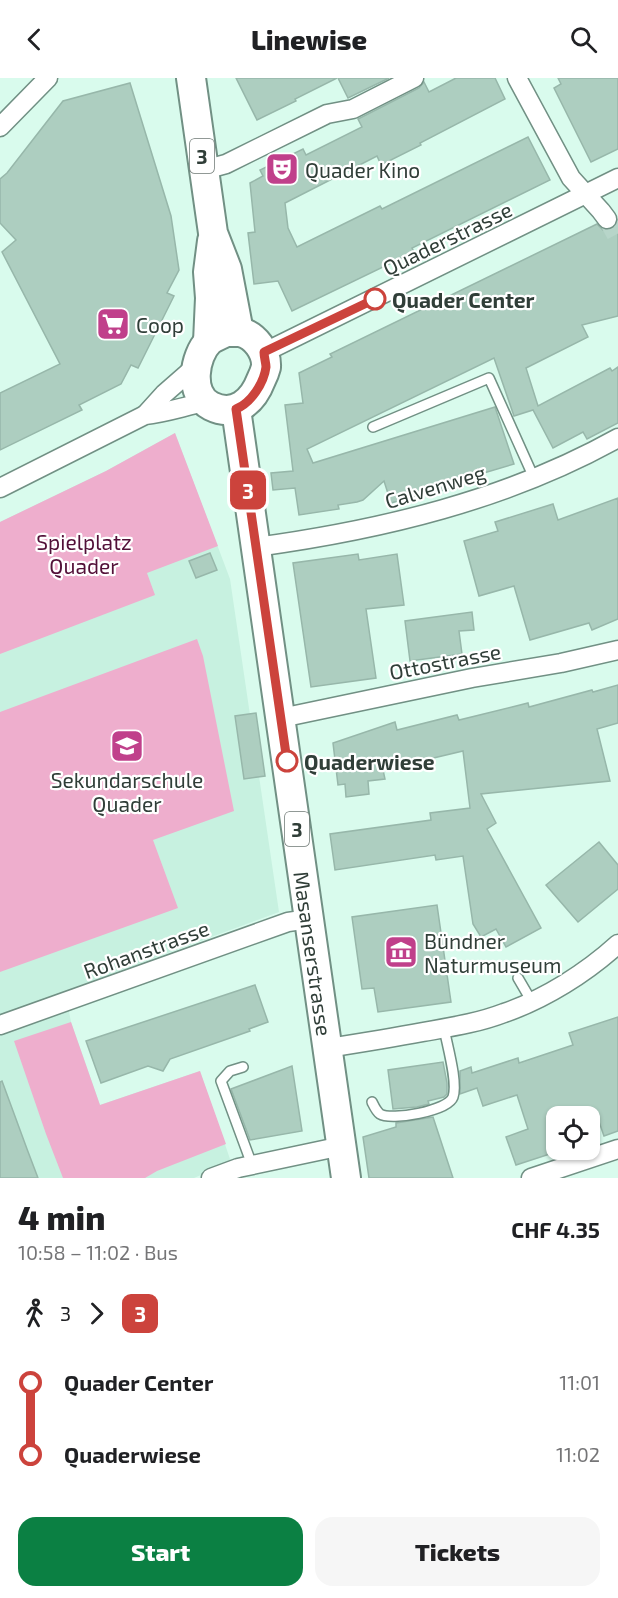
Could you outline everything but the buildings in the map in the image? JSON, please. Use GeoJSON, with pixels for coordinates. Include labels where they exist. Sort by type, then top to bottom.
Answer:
{"type":"FeatureCollection","features":[{"type":"Feature","properties":{"kind":"main road","name":"3"},"geometry":{"type":"LineString","coordinates":[[191,78],[213,233],[227,269],[239,332]]}},
{"type":"Feature","properties":{"kind":"main road","name":"3"},"geometry":{"type":"LineString","coordinates":[[202,354],[210,298],[208,272],[213,233]]}},
{"type":"Feature","properties":{"kind":"main road"},"geometry":{"type":"LineString","coordinates":[[226,332],[249,335],[264,352],[266,368],[253,397],[243,406],[222,410],[206,402],[197,386],[195,376],[202,354],[226,332]]}},
{"type":"Feature","properties":{"kind":"main road","name":"Masanserstrasse"},"geometry":{"type":"LineString","coordinates":[[236,409],[346,1178]]}},
{"type":"Feature","properties":{"kind":"street"},"geometry":{"type":"LineString","coordinates":[[204,170],[226,164],[327,114],[353,109],[414,78]]}},
{"type":"Feature","properties":{"kind":"street"},"geometry":{"type":"LineString","coordinates":[[517,78],[571,178],[607,219]]}},
{"type":"Feature","properties":{"kind":"street"},"geometry":{"type":"LineString","coordinates":[[0,127],[39,82]]}},
{"type":"Feature","properties":{"kind":"street","name":"Quaderstrasse"},"geometry":{"type":"LineString","coordinates":[[264,352],[618,178]]}},
{"type":"Feature","properties":{"kind":"street"},"geometry":{"type":"LineString","coordinates":[[0,488],[145,415],[202,354]]}},
{"type":"Feature","properties":{"kind":"street"},"geometry":{"type":"LineString","coordinates":[[145,415],[161,414],[206,402]]}},
{"type":"Feature","properties":{"kind":"street","name":"Calvenweg"},"geometry":{"type":"LineString","coordinates":[[256,547],[328,537],[382,526],[469,502],[534,478],[618,438]]}},
{"type":"Feature","properties":{"kind":"street","name":"Ottostrasse"},"geometry":{"type":"LineString","coordinates":[[281,718],[618,650]]}},
{"type":"Feature","properties":{"kind":"street","name":"Rohanstrasse"},"geometry":{"type":"LineString","coordinates":[[0,1025],[288,922],[309,918]]}},
{"type":"Feature","properties":{"kind":"street"},"geometry":{"type":"LineString","coordinates":[[328,1048],[486,1020],[532,1002],[616,950]]}},
{"type":"Feature","properties":{"kind":"street"},"geometry":{"type":"LineString","coordinates":[[211,1178],[238,1168],[342,1146]]}},
{"type":"Feature","properties":{"kind":"street"},"geometry":{"type":"LineString","coordinates":[[531,1178],[618,1149]]}},
{"type":"Feature","properties":{"kind":"lane"},"geometry":{"type":"LineString","coordinates":[[373,427],[489,378],[534,478]]}},
{"type":"Feature","properties":{"kind":"lane"},"geometry":{"type":"LineString","coordinates":[[518,978],[532,1002]]}},
{"type":"Feature","properties":{"kind":"lane"},"geometry":{"type":"LineString","coordinates":[[372,1102],[381,1115],[392,1116],[436,1109],[451,1102],[455,1084],[444,1028]]}},
{"type":"Feature","properties":{"kind":"lane"},"geometry":{"type":"LineString","coordinates":[[243,1067],[230,1071],[221,1081],[252,1165]]}},
{"type":"Feature","properties":{"kind":"shaded area","name":"Sekundarschule Quader"},"geometry":{"type":"Polygon","coordinates":[[[175,433],[230,579],[279,912],[65,991],[71,1022],[100,1105],[200,1071],[231,1162],[194,1178],[0,1178],[0,522],[106,471],[175,433]]]}},
{"type":"Feature","properties":{"kind":"green space","name":"Spielplatz Quader"},"geometry":{"type":"Polygon","coordinates":[[[175,433],[218,546],[147,573],[155,595],[0,654],[0,522],[106,471],[175,433]]]}},
{"type":"Feature","properties":{"kind":"green space"},"geometry":{"type":"Polygon","coordinates":[[[197,639],[203,656],[234,811],[153,840],[178,908],[0,972],[0,712],[197,639]]]}},
{"type":"Feature","properties":{"kind":"green space"},"geometry":{"type":"Polygon","coordinates":[[[71,1022],[100,1105],[200,1071],[226,1144],[157,1171],[145,1178],[63,1178],[14,1041],[71,1022]]]}},
{"type":"Feature","properties":{"kind":"tunnel"},"geometry":{"type":"LineString","coordinates":[[607,219],[618,239]]}},
{"type":"Feature","properties":{"kind":"bus line","name":"3"},"geometry":{"type":"LineString","coordinates":[[287,761],[236,409],[253,397],[260,383],[266,368],[264,352],[375,299]]}},
{"type":"Feature","properties":{"kind":"place","name":"Quader Kino"},"geometry":{"type":"Point","coordinates":[282,169]}},
{"type":"Feature","properties":{"kind":"place","name":"Quader Center"},"geometry":{"type":"Point","coordinates":[375,299]}},
{"type":"Feature","properties":{"kind":"place","name":"Coop"},"geometry":{"type":"Point","coordinates":[113,324]}},
{"type":"Feature","properties":{"kind":"place","name":"Sekundarschule Quader"},"geometry":{"type":"Point","coordinates":[127,746]}},
{"type":"Feature","properties":{"kind":"place","name":"Quaderwiese"},"geometry":{"type":"Point","coordinates":[287,761]}},
{"type":"Feature","properties":{"kind":"place","name":"Bündner Naturmuseum"},"geometry":{"type":"Point","coordinates":[401,952]}}]}
